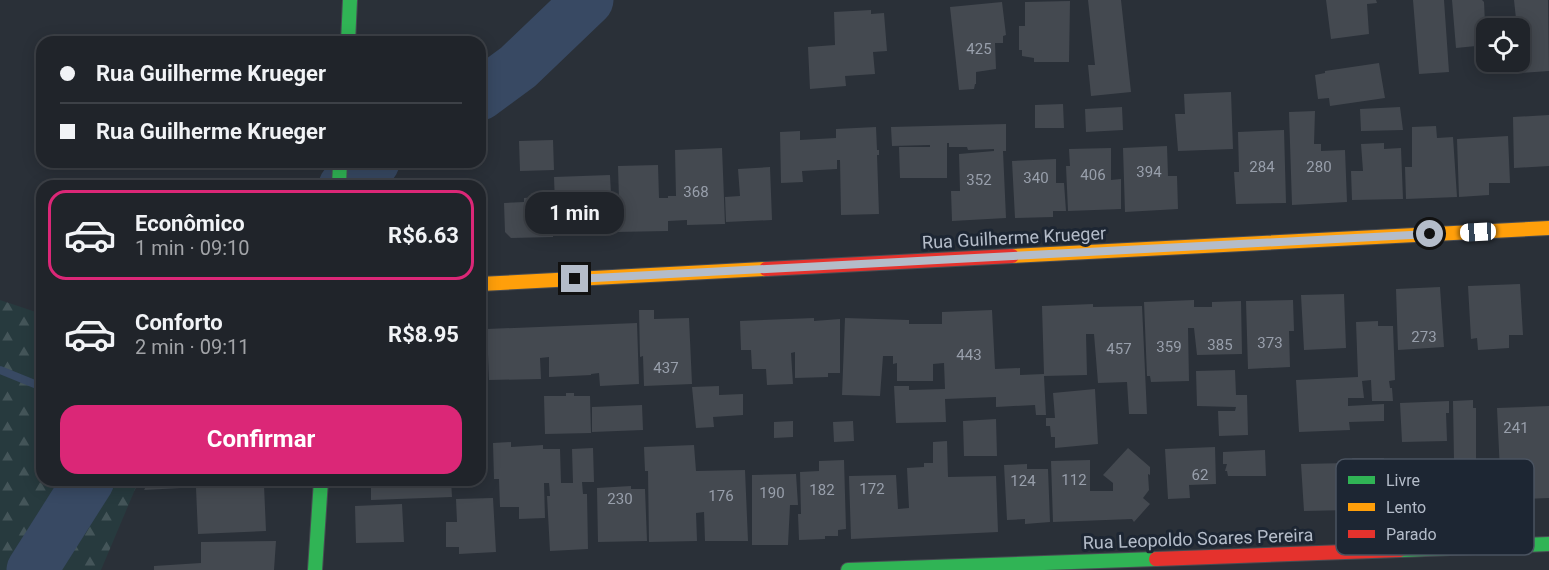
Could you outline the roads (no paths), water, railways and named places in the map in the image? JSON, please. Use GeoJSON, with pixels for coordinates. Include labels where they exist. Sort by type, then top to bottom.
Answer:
{"type":"FeatureCollection","features":[{"type":"Feature","properties":{"kind":"street"},"geometry":{"type":"LineString","coordinates":[[348,36],[350,0]]}},
{"type":"Feature","properties":{"kind":"street","name":"Rua Guilherme Krueger"},"geometry":{"type":"LineString","coordinates":[[486,284],[1549,228]]}},
{"type":"Feature","properties":{"kind":"street"},"geometry":{"type":"LineString","coordinates":[[315,570],[321,486]]}},
{"type":"Feature","properties":{"kind":"street","name":"Rua Leopoldo Soares Pereira"},"geometry":{"type":"LineString","coordinates":[[1534,545],[1549,544]]}},
{"type":"Feature","properties":{"kind":"street","name":"Rua Leopoldo Soares Pereira"},"geometry":{"type":"LineString","coordinates":[[848,570],[1336,552]]}},
{"type":"Feature","properties":{"kind":"waterway"},"geometry":{"type":"LineString","coordinates":[[486,91],[518,67],[588,0]]}},
{"type":"Feature","properties":{"kind":"waterway"},"geometry":{"type":"LineString","coordinates":[[352,180],[366,168]]}},
{"type":"Feature","properties":{"kind":"waterway"},"geometry":{"type":"LineString","coordinates":[[0,370],[36,385]]}},
{"type":"Feature","properties":{"kind":"waterway"},"geometry":{"type":"LineString","coordinates":[[32,570],[85,486]]}}]}
